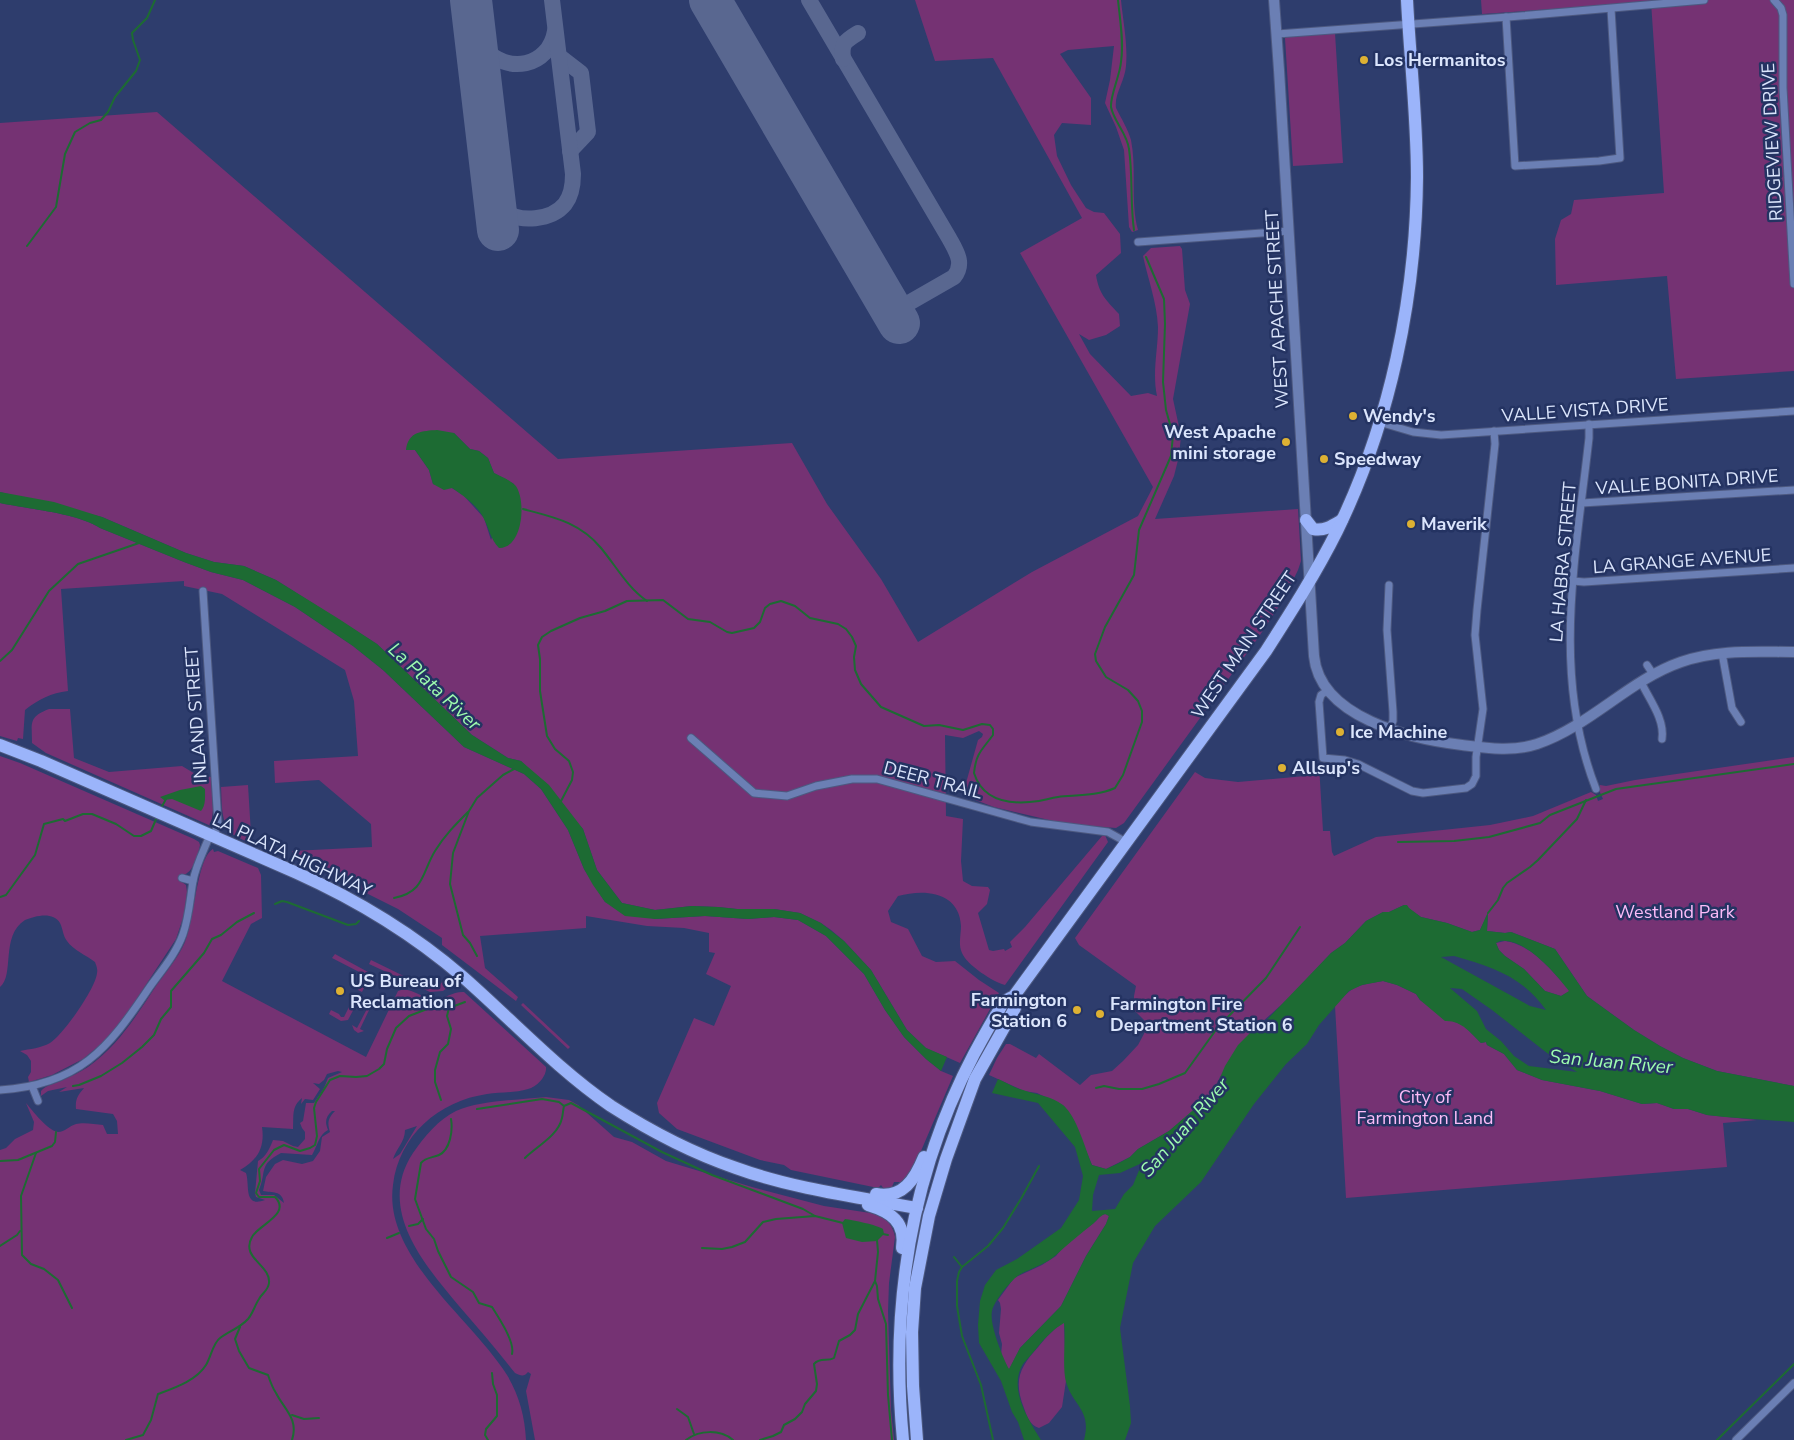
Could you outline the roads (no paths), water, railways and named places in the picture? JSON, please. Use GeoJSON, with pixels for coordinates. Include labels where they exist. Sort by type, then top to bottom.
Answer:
{"type":"FeatureCollection","features":[{"type":"Feature","properties":{"kind":"highway","name":"WEST MAIN STREET"},"geometry":{"type":"LineString","coordinates":[[903,1440],[898,1360],[900,1312],[908,1249],[917,1208],[936,1143],[963,1074],[1004,1002],[1014,996],[1266,651],[1309,581],[1342,520],[1361,474],[1379,422],[1400,343],[1409,284],[1414,229],[1416,155],[1407,0]]}},
{"type":"Feature","properties":{"kind":"highway"},"geometry":{"type":"LineString","coordinates":[[1306,520],[1313,530],[1322,530],[1342,520]]}},
{"type":"Feature","properties":{"kind":"highway","name":"LA PLATA HIGHWAY"},"geometry":{"type":"LineString","coordinates":[[0,746],[41,761],[334,891],[396,927],[463,978],[571,1076],[640,1123],[695,1152],[721,1163],[781,1182],[917,1208]]}},
{"type":"Feature","properties":{"kind":"highway","name":"WEST MAIN STREET"},"geometry":{"type":"LineString","coordinates":[[917,1440],[913,1386],[913,1318],[915,1288],[929,1216],[946,1160],[975,1079],[1015,1008],[1014,996]]}},
{"type":"Feature","properties":{"kind":"highway"},"geometry":{"type":"LineString","coordinates":[[900,1312],[897,1300],[903,1236],[899,1223],[891,1215],[877,1208],[835,1199],[826,1191],[837,1187],[884,1196],[896,1193],[907,1187],[917,1174],[949,1095],[956,1091]]}},
{"type":"Feature","properties":{"kind":"highway"},"geometry":{"type":"LineString","coordinates":[[913,1318],[910,1307],[921,1231],[921,1222],[917,1208],[931,1193],[937,1172],[946,1160]]}},
{"type":"Feature","properties":{"kind":"street","name":"WEST APACHE STREET"},"geometry":{"type":"LineString","coordinates":[[1274,0],[1314,662],[1320,678],[1328,690]]}},
{"type":"Feature","properties":{"kind":"street"},"geometry":{"type":"LineString","coordinates":[[1277,34],[1612,9],[1704,0]]}},
{"type":"Feature","properties":{"kind":"street","name":"RIDGEVIEW DRIVE"},"geometry":{"type":"LineString","coordinates":[[1774,0],[1781,8],[1783,16],[1783,88],[1792,207],[1794,284]]}},
{"type":"Feature","properties":{"kind":"street"},"geometry":{"type":"LineString","coordinates":[[1506,17],[1516,166],[1599,161],[1620,158],[1612,9]]}},
{"type":"Feature","properties":{"kind":"street"},"geometry":{"type":"LineString","coordinates":[[1138,242],[1289,230]]}},
{"type":"Feature","properties":{"kind":"street","name":"VALLE VISTA DRIVE"},"geometry":{"type":"LineString","coordinates":[[1379,422],[1427,434],[1442,435],[1794,411]]}},
{"type":"Feature","properties":{"kind":"street","name":"LA HABRA STREET"},"geometry":{"type":"LineString","coordinates":[[1589,424],[1590,438],[1572,582],[1569,638],[1577,723],[1585,757],[1596,789]]}},
{"type":"Feature","properties":{"kind":"street"},"geometry":{"type":"LineString","coordinates":[[1494,431],[1495,444],[1476,610],[1475,634],[1483,709],[1481,733],[1477,747],[1476,776],[1472,784],[1466,788],[1423,793],[1412,791],[1358,764],[1344,760],[1323,758],[1319,702],[1321,696],[1328,690],[1354,712],[1389,730],[1424,740],[1477,747],[1513,748],[1536,744],[1550,739],[1653,674],[1683,661],[1722,653],[1794,652]]}},
{"type":"Feature","properties":{"kind":"street","name":"VALLE BONITA DRIVE"},"geometry":{"type":"LineString","coordinates":[[1582,503],[1794,490]]}},
{"type":"Feature","properties":{"kind":"street","name":"LA GRANGE AVENUE"},"geometry":{"type":"LineString","coordinates":[[1572,582],[1794,568]]}},
{"type":"Feature","properties":{"kind":"street"},"geometry":{"type":"LineString","coordinates":[[1389,585],[1387,630],[1393,716],[1389,730]]}},
{"type":"Feature","properties":{"kind":"street","name":"INLAND STREET"},"geometry":{"type":"LineString","coordinates":[[0,1090],[32,1086],[64,1075],[87,1062],[98,1053],[121,1029],[181,940],[188,917],[197,866],[218,823],[203,591]]}},
{"type":"Feature","properties":{"kind":"street"},"geometry":{"type":"LineString","coordinates":[[1722,653],[1732,708],[1741,722]]}},
{"type":"Feature","properties":{"kind":"street"},"geometry":{"type":"LineString","coordinates":[[1647,665],[1653,674]]}},
{"type":"Feature","properties":{"kind":"street"},"geometry":{"type":"LineString","coordinates":[[1640,682],[1661,722],[1662,738]]}},
{"type":"Feature","properties":{"kind":"street","name":"DEER TRAIL"},"geometry":{"type":"LineString","coordinates":[[691,738],[754,793],[787,796],[816,786],[852,779],[877,779],[1031,822],[1108,832],[1126,842]]}},
{"type":"Feature","properties":{"kind":"street"},"geometry":{"type":"LineString","coordinates":[[182,878],[193,881]]}},
{"type":"Feature","properties":{"kind":"street"},"geometry":{"type":"LineString","coordinates":[[32,1086],[38,1102]]}},
{"type":"Feature","properties":{"kind":"street"},"geometry":{"type":"LineString","coordinates":[[1736,1440],[1794,1383]]}},
{"type":"Feature","properties":{"kind":"water"},"geometry":{"type":"Polygon","coordinates":[[[437,430],[454,433],[470,449],[479,451],[488,458],[494,473],[515,485],[519,492],[522,511],[518,532],[513,541],[507,546],[499,548],[492,538],[481,514],[474,506],[452,488],[444,490],[433,484],[429,470],[415,450],[406,450],[410,439],[417,433],[437,430]]]}},
{"type":"Feature","properties":{"kind":"water"},"geometry":{"type":"Polygon","coordinates":[[[0,492],[54,502],[102,517],[186,553],[214,562],[244,566],[276,580],[377,644],[472,735],[508,758],[521,761],[549,785],[583,829],[597,870],[622,903],[655,910],[692,906],[774,909],[800,913],[821,923],[844,941],[871,970],[907,1030],[926,1048],[947,1057],[941,1071],[904,1037],[885,1010],[864,974],[826,936],[798,920],[774,917],[748,919],[705,916],[655,919],[625,916],[605,902],[584,869],[568,830],[541,789],[524,774],[464,747],[383,670],[353,646],[295,607],[243,580],[211,572],[184,562],[79,519],[52,512],[0,503],[0,492]]]}},
{"type":"Feature","properties":{"kind":"water"},"geometry":{"type":"Polygon","coordinates":[[[201,786],[205,789],[205,795],[201,811],[172,799],[164,800],[160,797],[180,790],[201,786]]]}},
{"type":"Feature","properties":{"kind":"water","name":"San Juan River"},"geometry":{"type":"Polygon","coordinates":[[[1407,905],[1421,917],[1447,923],[1472,932],[1480,930],[1488,912],[1487,931],[1511,932],[1555,949],[1587,996],[1660,1046],[1683,1058],[1717,1071],[1794,1086],[1794,1122],[1707,1115],[1688,1109],[1674,1109],[1657,1103],[1642,1104],[1600,1091],[1542,1080],[1517,1070],[1504,1054],[1487,1045],[1486,1042],[1481,1043],[1461,1025],[1445,1021],[1420,1000],[1416,994],[1383,981],[1362,985],[1349,991],[1319,1025],[1307,1044],[1286,1064],[1254,1104],[1201,1182],[1155,1226],[1133,1263],[1120,1328],[1131,1423],[1125,1440],[1084,1440],[1086,1422],[1084,1415],[1066,1382],[1064,1323],[1042,1342],[1023,1364],[1019,1373],[1018,1383],[1021,1403],[1041,1440],[1024,1440],[1001,1381],[979,1343],[980,1301],[985,1285],[996,1270],[1017,1259],[1061,1228],[1079,1200],[1083,1176],[1075,1147],[1038,1103],[992,1093],[998,1079],[1063,1105],[1076,1125],[1092,1165],[1106,1169],[1130,1157],[1138,1149],[1169,1131],[1214,1092],[1225,1066],[1238,1045],[1253,1030],[1259,1028],[1331,953],[1345,943],[1366,921],[1383,912],[1389,912],[1407,905]],[[1500,941],[1496,943],[1499,950],[1505,956],[1524,969],[1545,991],[1561,996],[1569,991],[1548,966],[1530,951],[1510,942],[1500,941]],[[1454,956],[1441,957],[1530,1006],[1546,1010],[1527,989],[1505,974],[1454,956]],[[1450,988],[1477,1011],[1486,1029],[1501,1041],[1514,1056],[1529,1066],[1577,1072],[1547,1053],[1462,989],[1450,988]],[[1142,1163],[1120,1173],[1099,1175],[1093,1195],[1092,1211],[1115,1209],[1124,1194],[1133,1185],[1142,1163]],[[1105,1214],[1052,1258],[1012,1281],[996,1302],[992,1311],[994,1332],[1009,1369],[1020,1348],[1061,1306],[1109,1216],[1105,1214]]]}},
{"type":"Feature","properties":{"kind":"water"},"geometry":{"type":"Polygon","coordinates":[[[845,1219],[880,1227],[883,1229],[884,1234],[877,1241],[862,1242],[846,1238],[842,1223],[845,1219]]]}},
{"type":"Feature","properties":{"kind":"waterway"},"geometry":{"type":"LineString","coordinates":[[27,246],[56,207],[65,154],[75,132],[90,123],[101,120],[108,112],[115,97],[136,71],[140,60],[132,33],[147,18],[155,0]]}},
{"type":"Feature","properties":{"kind":"waterway"},"geometry":{"type":"LineString","coordinates":[[1118,0],[1122,54],[1111,107],[1128,143],[1134,230]]}},
{"type":"Feature","properties":{"kind":"waterway"},"geometry":{"type":"LineString","coordinates":[[560,803],[572,780],[573,772],[569,761],[555,749],[547,736],[540,691],[538,645],[542,637],[580,618],[605,611],[627,601],[663,600],[688,619],[710,622],[732,633],[754,628],[760,622],[765,608],[770,604],[781,601],[795,606],[810,618],[838,624],[846,629],[856,646],[854,657],[855,670],[861,684],[881,707],[924,726],[939,725],[963,730],[982,724],[990,725],[993,729],[993,735],[978,756],[974,773],[978,783],[991,796],[1009,802],[1029,802],[1094,794],[1115,788],[1123,775],[1142,722],[1142,711],[1138,701],[1128,690],[1106,677],[1096,661],[1095,654],[1105,627],[1134,575],[1139,530],[1171,456],[1173,435],[1166,410],[1163,382],[1164,299],[1146,257]]}},
{"type":"Feature","properties":{"kind":"waterway"},"geometry":{"type":"LineString","coordinates":[[523,509],[565,522],[584,532],[601,548],[633,589],[647,601]]}},
{"type":"Feature","properties":{"kind":"waterway"},"geometry":{"type":"LineString","coordinates":[[0,661],[12,650],[49,591],[78,564],[139,543]]}},
{"type":"Feature","properties":{"kind":"waterway"},"geometry":{"type":"LineString","coordinates":[[1398,842],[1454,841],[1489,837],[1540,823],[1550,815],[1616,789],[1794,764]]}},
{"type":"Feature","properties":{"kind":"waterway"},"geometry":{"type":"LineString","coordinates":[[477,956],[463,935],[450,884],[453,853],[469,811],[477,798],[503,775],[514,769]]}},
{"type":"Feature","properties":{"kind":"waterway"},"geometry":{"type":"LineString","coordinates":[[161,808],[166,799]]}},
{"type":"Feature","properties":{"kind":"waterway"},"geometry":{"type":"LineString","coordinates":[[1488,913],[1507,883],[1538,860],[1577,819],[1586,800]]}},
{"type":"Feature","properties":{"kind":"waterway"},"geometry":{"type":"LineString","coordinates":[[394,898],[412,891],[417,886],[431,859],[450,830],[468,812]]}},
{"type":"Feature","properties":{"kind":"waterway"},"geometry":{"type":"LineString","coordinates":[[0,897],[6,895],[35,855],[44,824],[63,819],[65,821],[83,814],[92,814],[116,824],[134,836],[141,836],[151,831],[157,817]]}},
{"type":"Feature","properties":{"kind":"waterway"},"geometry":{"type":"LineString","coordinates":[[275,904],[282,901],[287,902],[348,925],[356,924],[359,921]]}},
{"type":"Feature","properties":{"kind":"waterway"},"geometry":{"type":"LineString","coordinates":[[73,1086],[101,1076],[122,1063],[142,1047],[154,1035],[161,1019],[171,1007],[171,991],[204,953],[212,939],[254,913]]}},
{"type":"Feature","properties":{"kind":"waterway"},"geometry":{"type":"LineString","coordinates":[[1096,1088],[1104,1086],[1119,1089],[1142,1089],[1185,1073],[1218,1027],[1266,978],[1300,927]]}},
{"type":"Feature","properties":{"kind":"waterway"},"geometry":{"type":"LineString","coordinates":[[126,1440],[143,1435],[151,1420],[158,1394],[184,1383],[202,1371],[218,1340],[248,1319],[267,1288],[269,1283],[266,1271],[253,1256],[249,1244],[255,1233],[277,1214],[279,1203],[275,1197],[259,1197],[256,1193],[260,1181],[259,1169],[274,1150],[284,1145],[300,1151],[315,1145],[317,1136],[314,1108],[330,1080],[340,1076],[367,1076],[379,1069],[384,1064],[387,1049],[396,1028],[409,1016],[427,1009],[449,1008],[465,1002]]}},
{"type":"Feature","properties":{"kind":"waterway"},"geometry":{"type":"LineString","coordinates":[[441,1100],[435,1082],[435,1070],[440,1052],[448,1044],[451,1029],[447,1016],[449,1008]]}},
{"type":"Feature","properties":{"kind":"waterway"},"geometry":{"type":"LineString","coordinates":[[477,1109],[542,1099],[559,1102],[564,1106]]}},
{"type":"Feature","properties":{"kind":"waterway"},"geometry":{"type":"LineString","coordinates":[[525,1158],[552,1135],[560,1124],[564,1106],[571,1103],[662,1152],[712,1175],[803,1209],[815,1216]]}},
{"type":"Feature","properties":{"kind":"waterway"},"geometry":{"type":"LineString","coordinates":[[451,1119],[452,1129],[446,1149],[443,1153],[421,1163],[415,1199],[426,1229],[434,1239],[451,1277],[473,1292],[479,1303],[492,1307],[509,1337],[512,1354]]}},
{"type":"Feature","properties":{"kind":"waterway"},"geometry":{"type":"LineString","coordinates":[[0,1161],[18,1160],[52,1146],[55,1142],[56,1132]]}},
{"type":"Feature","properties":{"kind":"waterway"},"geometry":{"type":"LineString","coordinates":[[36,1153],[21,1196],[22,1255],[31,1264],[44,1269],[58,1280],[72,1308]]}},
{"type":"Feature","properties":{"kind":"waterway"},"geometry":{"type":"LineString","coordinates":[[993,1440],[981,1385],[962,1336],[957,1306],[957,1281],[962,1267],[988,1246],[1003,1228],[1039,1166]]}},
{"type":"Feature","properties":{"kind":"waterway"},"geometry":{"type":"LineString","coordinates":[[702,1248],[722,1249],[745,1242],[763,1222],[776,1219],[815,1216],[843,1223]]}},
{"type":"Feature","properties":{"kind":"waterway"},"geometry":{"type":"LineString","coordinates":[[409,1226],[418,1224],[423,1219]]}},
{"type":"Feature","properties":{"kind":"waterway"},"geometry":{"type":"LineString","coordinates":[[0,1246],[20,1231]]}},
{"type":"Feature","properties":{"kind":"waterway"},"geometry":{"type":"LineString","coordinates":[[387,1238],[399,1233]]}},
{"type":"Feature","properties":{"kind":"waterway"},"geometry":{"type":"LineString","coordinates":[[883,1234],[888,1235]]}},
{"type":"Feature","properties":{"kind":"waterway"},"geometry":{"type":"LineString","coordinates":[[760,1440],[781,1432],[784,1425],[795,1419],[802,1412],[805,1404],[816,1391],[817,1384],[814,1364],[834,1358],[839,1341],[855,1330],[858,1314],[875,1281],[878,1252],[877,1240]]}},
{"type":"Feature","properties":{"kind":"waterway"},"geometry":{"type":"LineString","coordinates":[[954,1257],[962,1267]]}},
{"type":"Feature","properties":{"kind":"waterway"},"geometry":{"type":"LineString","coordinates":[[875,1281],[878,1299],[886,1324],[888,1395],[892,1440]]}},
{"type":"Feature","properties":{"kind":"waterway"},"geometry":{"type":"LineString","coordinates":[[240,1327],[235,1339],[239,1351],[249,1368],[268,1375],[273,1388],[292,1420],[294,1426],[292,1440]]}},
{"type":"Feature","properties":{"kind":"waterway"},"geometry":{"type":"LineString","coordinates":[[1717,1440],[1794,1364]]}},
{"type":"Feature","properties":{"kind":"waterway"},"geometry":{"type":"LineString","coordinates":[[488,1440],[485,1435],[486,1429],[497,1416],[497,1395],[492,1373]]}},
{"type":"Feature","properties":{"kind":"waterway"},"geometry":{"type":"LineString","coordinates":[[677,1409],[688,1417],[694,1434]]}},
{"type":"Feature","properties":{"kind":"waterway"},"geometry":{"type":"LineString","coordinates":[[292,1415],[304,1419],[319,1418]]}},
{"type":"Feature","properties":{"kind":"waterway"},"geometry":{"type":"LineString","coordinates":[[686,1440],[697,1434],[710,1432],[728,1436],[733,1440]]}},
{"type":"Feature","properties":{"kind":"place","name":"Los Hermanitos"},"geometry":{"type":"Point","coordinates":[1364,60]}},
{"type":"Feature","properties":{"kind":"place","name":"Wendy's"},"geometry":{"type":"Point","coordinates":[1353,416]}},
{"type":"Feature","properties":{"kind":"place","name":"West Apache mini storage"},"geometry":{"type":"Point","coordinates":[1286,442]}},
{"type":"Feature","properties":{"kind":"place","name":"Speedway"},"geometry":{"type":"Point","coordinates":[1324,459]}},
{"type":"Feature","properties":{"kind":"place","name":"Maverik"},"geometry":{"type":"Point","coordinates":[1411,524]}},
{"type":"Feature","properties":{"kind":"place","name":"Ice Machine"},"geometry":{"type":"Point","coordinates":[1340,732]}},
{"type":"Feature","properties":{"kind":"place","name":"Allsup's"},"geometry":{"type":"Point","coordinates":[1282,768]}},
{"type":"Feature","properties":{"kind":"place","name":"US Bureau of Reclamation"},"geometry":{"type":"Point","coordinates":[340,991]}},
{"type":"Feature","properties":{"kind":"place","name":"Farmington Station 6"},"geometry":{"type":"Point","coordinates":[1077,1010]}},
{"type":"Feature","properties":{"kind":"place","name":"Farmington Fire Department Station 6"},"geometry":{"type":"Point","coordinates":[1100,1014]}},
{"type":"Feature","properties":{"kind":"water label","name":"La Plata River"},"geometry":{"type":"Point","coordinates":[435,686]}},
{"type":"Feature","properties":{"kind":"park label","name":"Westland Park"},"geometry":{"type":"Point","coordinates":[1675,912]}},
{"type":"Feature","properties":{"kind":"park label","name":"City of Farmington Land"},"geometry":{"type":"Point","coordinates":[1425,1107]}}]}
